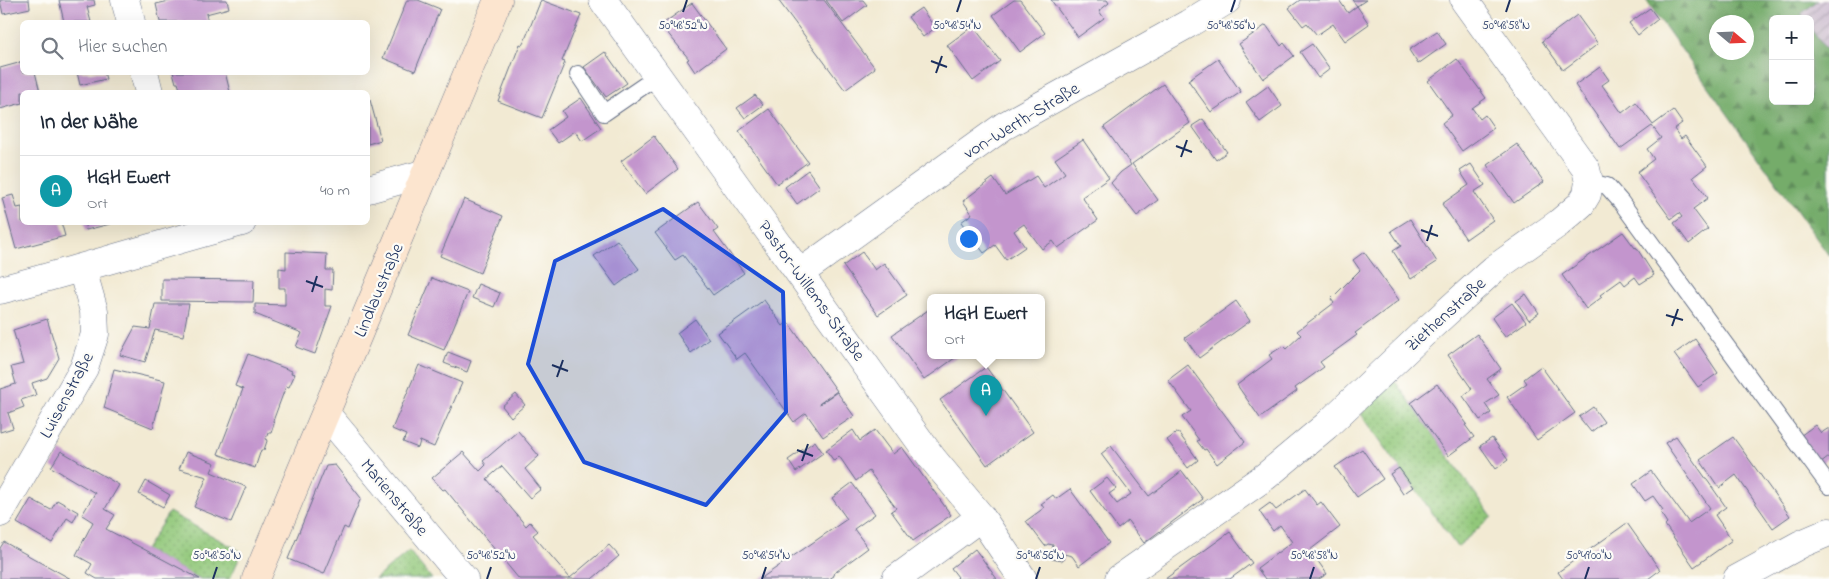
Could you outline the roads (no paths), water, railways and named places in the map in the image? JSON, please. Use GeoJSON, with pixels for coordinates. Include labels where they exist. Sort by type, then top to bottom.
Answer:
{"type":"FeatureCollection","features":[{"type":"Feature","properties":{"kind":"street"},"geometry":{"type":"LineString","coordinates":[[125,0],[130,20]]}},
{"type":"Feature","properties":{"kind":"street","name":"Lindlaustraße"},"geometry":{"type":"LineString","coordinates":[[256,579],[498,0]]}},
{"type":"Feature","properties":{"kind":"street","name":"Pastor-Willems-Straße"},"geometry":{"type":"LineString","coordinates":[[603,0],[932,458],[981,517],[1023,579]]}},
{"type":"Feature","properties":{"kind":"street","name":"von-Werth-Straße"},"geometry":{"type":"LineString","coordinates":[[800,273],[1004,126],[1188,24],[1226,0]]}},
{"type":"Feature","properties":{"kind":"street"},"geometry":{"type":"LineString","coordinates":[[1464,0],[1586,169],[1589,182]]}},
{"type":"Feature","properties":{"kind":"street"},"geometry":{"type":"LineString","coordinates":[[145,75],[148,90]]}},
{"type":"Feature","properties":{"kind":"street"},"geometry":{"type":"LineString","coordinates":[[370,188],[426,173]]}},
{"type":"Feature","properties":{"kind":"street","name":"Ziethenstraße"},"geometry":{"type":"LineString","coordinates":[[1119,579],[1266,476],[1326,426],[1494,269],[1560,223],[1581,204],[1587,194],[1589,182]]}},
{"type":"Feature","properties":{"kind":"street"},"geometry":{"type":"LineString","coordinates":[[0,290],[82,269],[184,230],[220,225]]}},
{"type":"Feature","properties":{"kind":"street","name":"Luisenstraße"},"geometry":{"type":"LineString","coordinates":[[0,513],[84,368],[95,334],[94,311],[82,269]]}},
{"type":"Feature","properties":{"kind":"street","name":"Marienstraße"},"geometry":{"type":"LineString","coordinates":[[326,414],[464,579]]}},
{"type":"Feature","properties":{"kind":"street"},"geometry":{"type":"LineString","coordinates":[[896,579],[981,517]]}},
{"type":"Feature","properties":{"kind":"street"},"geometry":{"type":"LineString","coordinates":[[1737,579],[1801,544],[1829,532]]}},
{"type":"Feature","properties":{"kind":"lane"},"geometry":{"type":"LineString","coordinates":[[578,74],[604,113],[658,76]]}},
{"type":"Feature","properties":{"kind":"lane"},"geometry":{"type":"LineString","coordinates":[[1589,182],[1607,186],[1621,202],[1829,486]]}},
{"type":"Feature","properties":{"kind":"place","name":"HGH Ewert"},"geometry":{"type":"Point","coordinates":[986,416]}}]}
